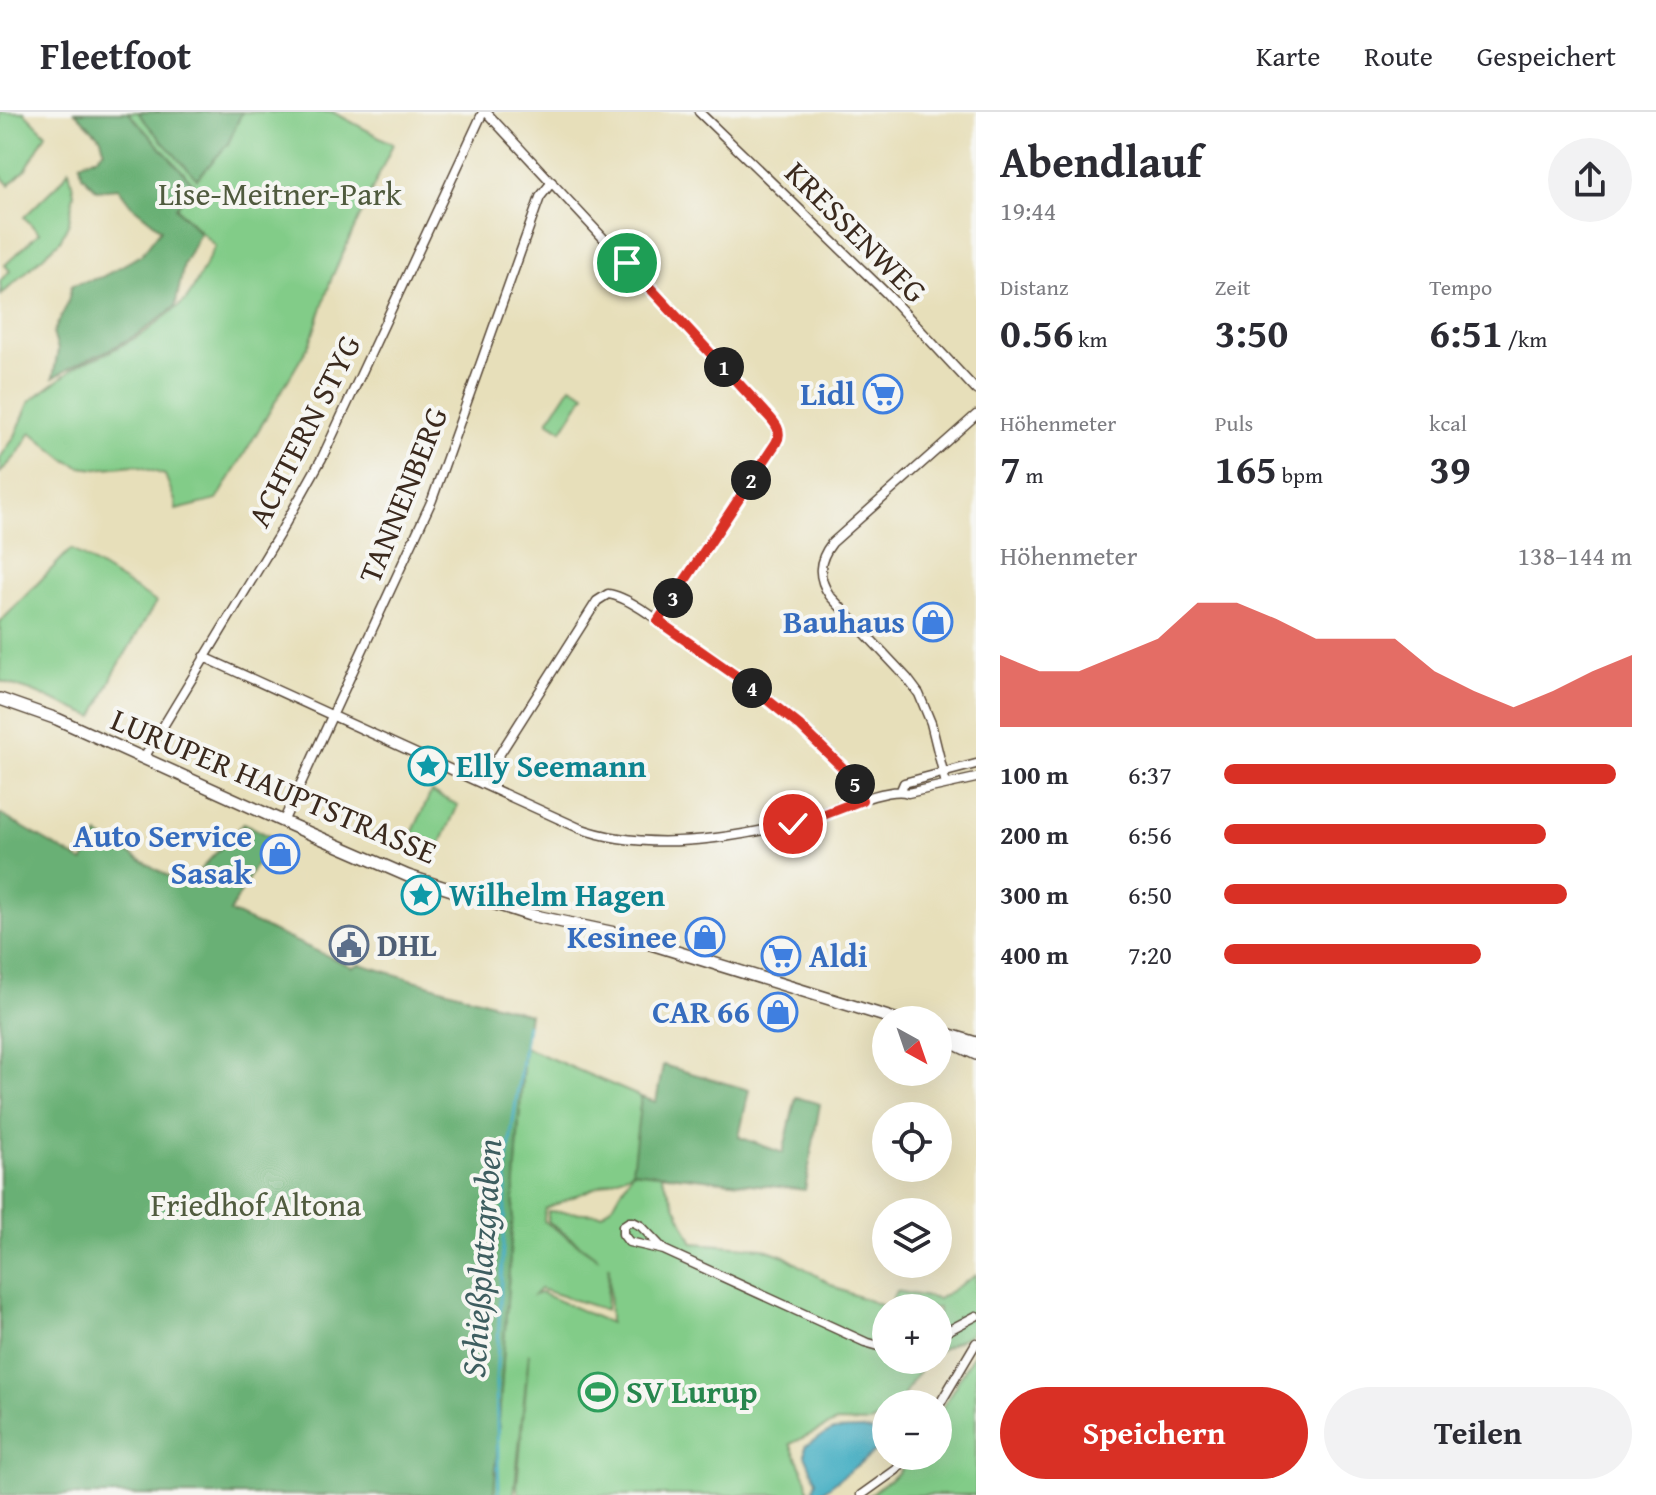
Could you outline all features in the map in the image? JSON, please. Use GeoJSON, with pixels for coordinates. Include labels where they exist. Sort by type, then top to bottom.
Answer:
{"type":"FeatureCollection","features":[{"type":"Feature","properties":{"kind":"main road","name":"LURUPER HAUPTSTRASSE"},"geometry":{"type":"LineString","coordinates":[[0,699],[57,719],[408,876],[530,915],[615,933],[872,1012]]}},
{"type":"Feature","properties":{"kind":"main road"},"geometry":{"type":"LineString","coordinates":[[952,1037],[976,1043]]}},
{"type":"Feature","properties":{"kind":"main road"},"geometry":{"type":"LineString","coordinates":[[952,1041],[976,1054]]}},
{"type":"Feature","properties":{"kind":"street"},"geometry":{"type":"LineString","coordinates":[[485,112],[779,429],[776,443],[658,621]]}},
{"type":"Feature","properties":{"kind":"street","name":"ACHTERN STYG"},"geometry":{"type":"LineString","coordinates":[[144,758],[322,458],[485,112]]}},
{"type":"Feature","properties":{"kind":"street","name":"KRESSENWEG"},"geometry":{"type":"LineString","coordinates":[[699,112],[886,293],[976,390]]}},
{"type":"Feature","properties":{"kind":"street","name":"TANNENBERG"},"geometry":{"type":"LineString","coordinates":[[283,822],[432,500],[540,197],[552,182]]}},
{"type":"Feature","properties":{"kind":"street"},"geometry":{"type":"LineString","coordinates":[[946,784],[928,713],[919,694],[830,596],[824,588],[820,569],[832,543],[976,415]]}},
{"type":"Feature","properties":{"kind":"street"},"geometry":{"type":"LineString","coordinates":[[482,784],[597,601],[602,596],[614,594],[745,682],[808,733],[846,771],[862,800]]}},
{"type":"Feature","properties":{"kind":"street"},"geometry":{"type":"LineString","coordinates":[[204,657],[595,834],[625,840],[654,842],[771,829],[901,790],[908,793],[976,778]]}},
{"type":"Feature","properties":{"kind":"street"},"geometry":{"type":"LineString","coordinates":[[901,790],[904,783],[976,764]]}},
{"type":"Feature","properties":{"kind":"street"},"geometry":{"type":"LineString","coordinates":[[664,1250],[637,1223],[629,1222],[623,1226],[623,1234],[629,1242],[664,1250],[872,1344]]}},
{"type":"Feature","properties":{"kind":"street"},"geometry":{"type":"LineString","coordinates":[[952,1329],[976,1316]]}},
{"type":"Feature","properties":{"kind":"street"},"geometry":{"type":"LineString","coordinates":[[948,1390],[976,1343]]}},
{"type":"Feature","properties":{"kind":"street"},"geometry":{"type":"LineString","coordinates":[[861,1495],[896,1470]]}},
{"type":"Feature","properties":{"kind":"green space"},"geometry":{"type":"Polygon","coordinates":[[[0,112],[24,112],[46,134],[26,169],[9,185],[0,175],[0,112]]]}},
{"type":"Feature","properties":{"kind":"green space"},"geometry":{"type":"Polygon","coordinates":[[[75,112],[128,112],[193,183],[176,208],[200,233],[184,264],[175,307],[140,333],[53,378],[58,350],[53,333],[67,305],[72,285],[102,277],[141,255],[161,229],[131,205],[118,188],[97,190],[82,175],[80,163],[104,150],[101,138],[75,112]]]}},
{"type":"Feature","properties":{"kind":"green space","name":"Lise-Meitner-Park"},"geometry":{"type":"Polygon","coordinates":[[[81,112],[333,112],[393,144],[332,277],[310,343],[217,500],[176,510],[165,475],[134,465],[96,469],[80,467],[64,459],[31,432],[17,455],[0,473],[0,458],[15,436],[30,401],[80,364],[143,334],[185,301],[215,246],[81,112]]]}},
{"type":"Feature","properties":{"kind":"green space"},"geometry":{"type":"Polygon","coordinates":[[[138,112],[242,112],[228,144],[197,179],[138,112]]]}},
{"type":"Feature","properties":{"kind":"green space"},"geometry":{"type":"Polygon","coordinates":[[[69,169],[74,193],[69,222],[60,241],[1,295],[0,281],[10,271],[5,265],[39,233],[24,217],[63,179],[69,169]]]}},
{"type":"Feature","properties":{"kind":"green space"},"geometry":{"type":"Polygon","coordinates":[[[571,386],[585,394],[562,430],[548,421],[571,386]]]}},
{"type":"Feature","properties":{"kind":"green space"},"geometry":{"type":"Polygon","coordinates":[[[71,549],[156,602],[114,673],[94,717],[0,681],[0,622],[71,549]]]}},
{"type":"Feature","properties":{"kind":"green space"},"geometry":{"type":"Polygon","coordinates":[[[431,792],[458,805],[434,859],[406,847],[431,792]]]}},
{"type":"Feature","properties":{"kind":"green space","name":"Friedhof Altona"},"geometry":{"type":"Polygon","coordinates":[[[0,814],[83,862],[98,835],[185,886],[244,823],[271,837],[230,912],[352,967],[360,964],[529,1014],[524,1047],[494,1495],[0,1495],[0,814]]]}},
{"type":"Feature","properties":{"kind":"green space"},"geometry":{"type":"Polygon","coordinates":[[[524,1047],[641,1097],[633,1171],[660,1173],[693,1243],[762,1248],[784,1256],[841,1290],[872,1302],[872,1374],[917,1374],[907,1390],[872,1390],[872,1422],[836,1422],[790,1444],[807,1480],[809,1495],[520,1495],[517,1486],[529,1353],[514,1495],[494,1495],[524,1047]],[[632,1172],[545,1209],[544,1221],[599,1259],[548,1221],[548,1211],[602,1214],[614,1203],[632,1172]],[[609,1265],[606,1310],[540,1289],[534,1295],[541,1293],[610,1323],[609,1265]]]}},
{"type":"Feature","properties":{"kind":"green space"},"geometry":{"type":"Polygon","coordinates":[[[663,1065],[749,1090],[739,1137],[783,1153],[796,1097],[820,1104],[805,1190],[632,1171],[641,1097],[656,1102],[663,1065]]]}},
{"type":"Feature","properties":{"kind":"green space"},"geometry":{"type":"Polygon","coordinates":[[[976,1275],[976,1324],[969,1335],[952,1344],[952,1294],[946,1294],[976,1275]]]}},
{"type":"Feature","properties":{"kind":"green space"},"geometry":{"type":"Polygon","coordinates":[[[976,1350],[976,1495],[869,1495],[900,1470],[952,1470],[952,1391],[976,1350]]]}},
{"type":"Feature","properties":{"kind":"water"},"geometry":{"type":"Polygon","coordinates":[[[833,1430],[872,1431],[872,1454],[818,1495],[813,1489],[816,1481],[805,1455],[805,1446],[833,1430]]]}},
{"type":"Feature","properties":{"kind":"waterway","name":"Schießplatzgraben"},"geometry":{"type":"LineString","coordinates":[[499,1495],[496,1383],[507,1164],[527,1025]]}},
{"type":"Feature","properties":{"kind":"place","name":"Lidl"},"geometry":{"type":"Point","coordinates":[883,394]}},
{"type":"Feature","properties":{"kind":"place","name":"Bauhaus"},"geometry":{"type":"Point","coordinates":[933,622]}},
{"type":"Feature","properties":{"kind":"place","name":"Elly Seemann"},"geometry":{"type":"Point","coordinates":[428,766]}},
{"type":"Feature","properties":{"kind":"place","name":"Auto Service Sasak"},"geometry":{"type":"Point","coordinates":[280,854]}},
{"type":"Feature","properties":{"kind":"place","name":"Wilhelm Hagen"},"geometry":{"type":"Point","coordinates":[421,895]}},
{"type":"Feature","properties":{"kind":"place","name":"Kesinee"},"geometry":{"type":"Point","coordinates":[705,937]}},
{"type":"Feature","properties":{"kind":"place","name":"DHL"},"geometry":{"type":"Point","coordinates":[349,945]}},
{"type":"Feature","properties":{"kind":"place","name":"Aldi"},"geometry":{"type":"Point","coordinates":[781,956]}},
{"type":"Feature","properties":{"kind":"place","name":"CAR 66"},"geometry":{"type":"Point","coordinates":[778,1012]}},
{"type":"Feature","properties":{"kind":"place","name":"SV Lurup"},"geometry":{"type":"Point","coordinates":[598,1392]}},
{"type":"Feature","properties":{"kind":"route"},"geometry":{"type":"LineString","coordinates":[[627,263],[779,429],[776,443],[658,621],[785,713],[852,778],[862,800],[793,824]]}}]}
